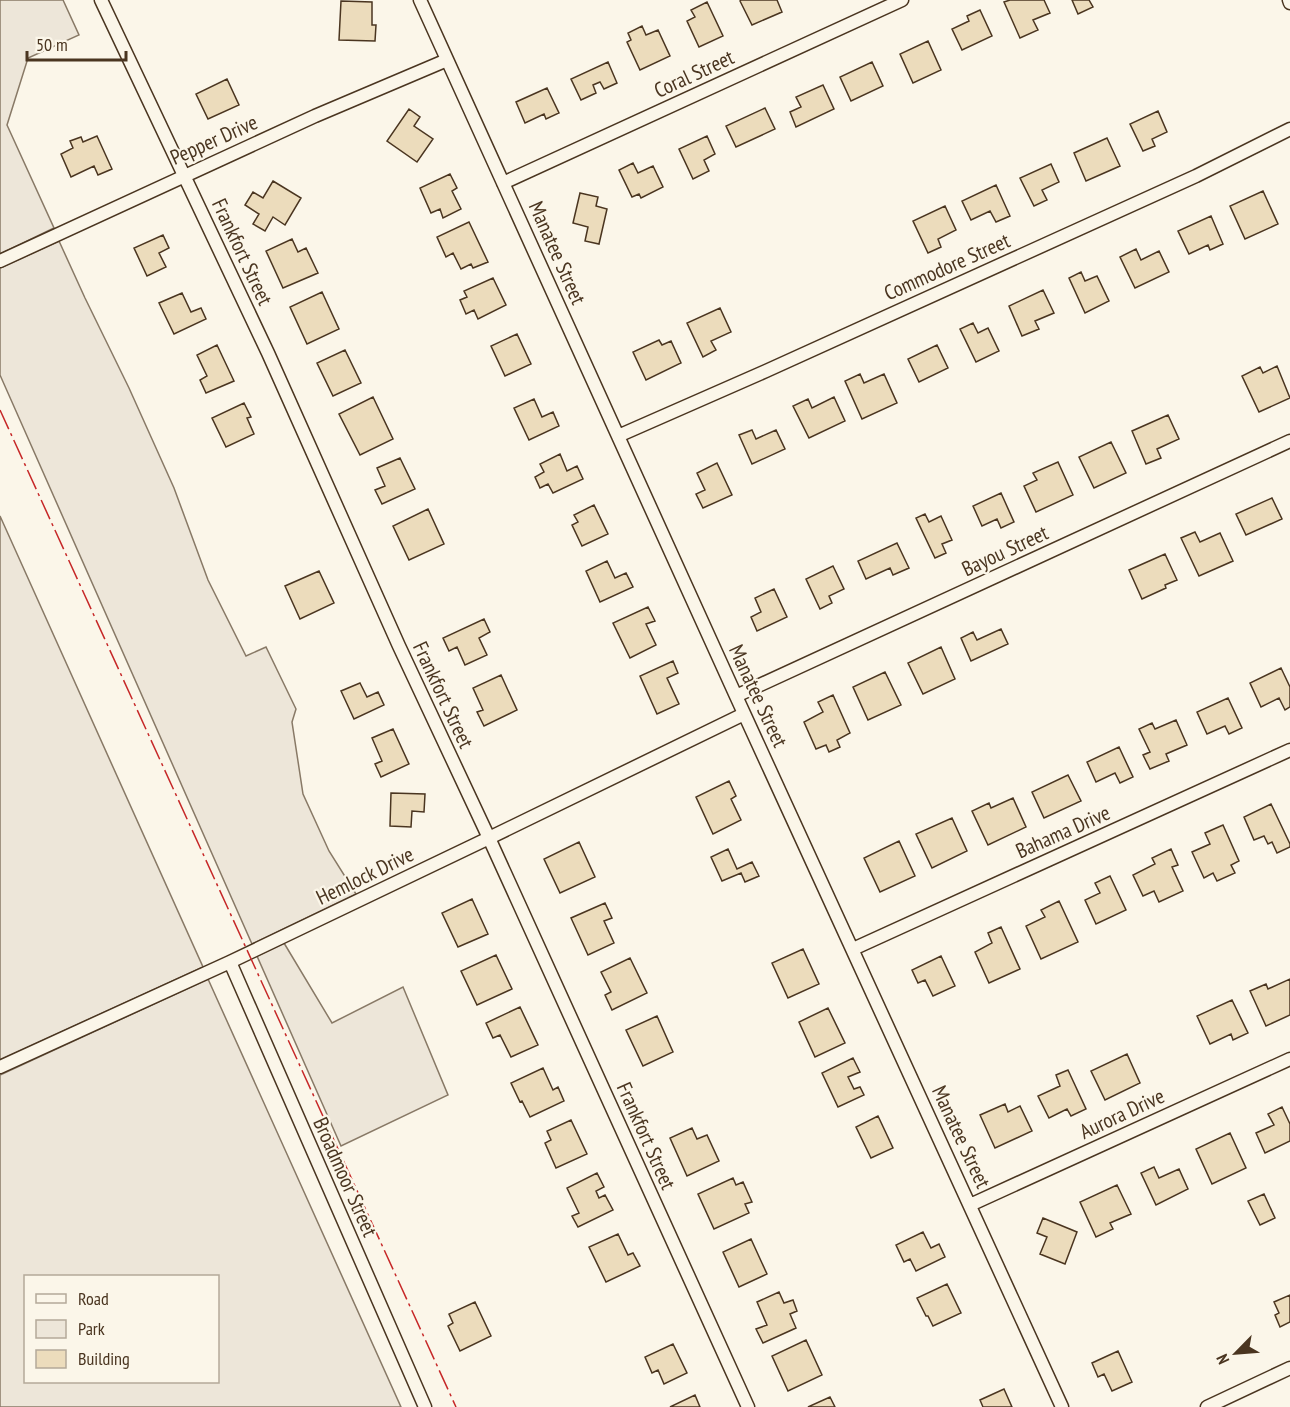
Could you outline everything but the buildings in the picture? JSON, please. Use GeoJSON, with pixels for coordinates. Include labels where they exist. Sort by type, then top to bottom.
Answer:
{"type":"FeatureCollection","features":[{"type":"Feature","properties":{"kind":"street","name":"Frankfort Street"},"geometry":{"type":"LineString","coordinates":[[101,0],[268,354],[399,646],[748,1407]]}},
{"type":"Feature","properties":{"kind":"street","name":"Manatee Street"},"geometry":{"type":"LineString","coordinates":[[420,0],[1062,1407]]}},
{"type":"Feature","properties":{"kind":"street","name":"Coral Street"},"geometry":{"type":"LineString","coordinates":[[503,183],[902,0]]}},
{"type":"Feature","properties":{"kind":"street","name":"Pepper Drive"},"geometry":{"type":"LineString","coordinates":[[0,261],[315,116],[447,60]]}},
{"type":"Feature","properties":{"kind":"street","name":"Commodore Street"},"geometry":{"type":"LineString","coordinates":[[618,436],[1185,180],[1290,129]]}},
{"type":"Feature","properties":{"kind":"street","name":"Bayou Street"},"geometry":{"type":"LineString","coordinates":[[736,696],[1290,441]]}},
{"type":"Feature","properties":{"kind":"street","name":"Hemlock Drive"},"geometry":{"type":"LineString","coordinates":[[0,1067],[230,962],[744,714]]}},
{"type":"Feature","properties":{"kind":"street","name":"Bahama Drive"},"geometry":{"type":"LineString","coordinates":[[853,949],[1290,750]]}},
{"type":"Feature","properties":{"kind":"street","name":"Broadmoor Street"},"geometry":{"type":"LineString","coordinates":[[230,962],[425,1407]]}},
{"type":"Feature","properties":{"kind":"street","name":"Aurora Drive"},"geometry":{"type":"LineString","coordinates":[[970,1205],[1290,1059]]}},
{"type":"Feature","properties":{"kind":"street"},"geometry":{"type":"LineString","coordinates":[[1207,1407],[1290,1368]]}},
{"type":"Feature","properties":{"kind":"green space"},"geometry":{"type":"Polygon","coordinates":[[[0,0],[63,0],[79,35],[28,58],[7,125],[54,228],[0,254],[0,0]]]}},
{"type":"Feature","properties":{"kind":"green space"},"geometry":{"type":"Polygon","coordinates":[[[59,241],[129,388],[174,488],[208,580],[246,656],[266,647],[296,709],[292,722],[303,794],[329,851],[356,894],[252,944],[0,375],[0,268],[59,241]]]}},
{"type":"Feature","properties":{"kind":"green space"},"geometry":{"type":"Polygon","coordinates":[[[0,516],[203,967],[0,1060],[0,516]]]}},
{"type":"Feature","properties":{"kind":"green space"},"geometry":{"type":"Polygon","coordinates":[[[284,943],[332,1023],[403,987],[448,1095],[341,1146],[257,956],[284,943]]]}},
{"type":"Feature","properties":{"kind":"green space"},"geometry":{"type":"Polygon","coordinates":[[[208,979],[401,1407],[0,1407],[0,1075],[208,979]]]}},
{"type":"Feature","properties":{"kind":"power"},"geometry":{"type":"LineString","coordinates":[[0,410],[456,1407]]}}]}
